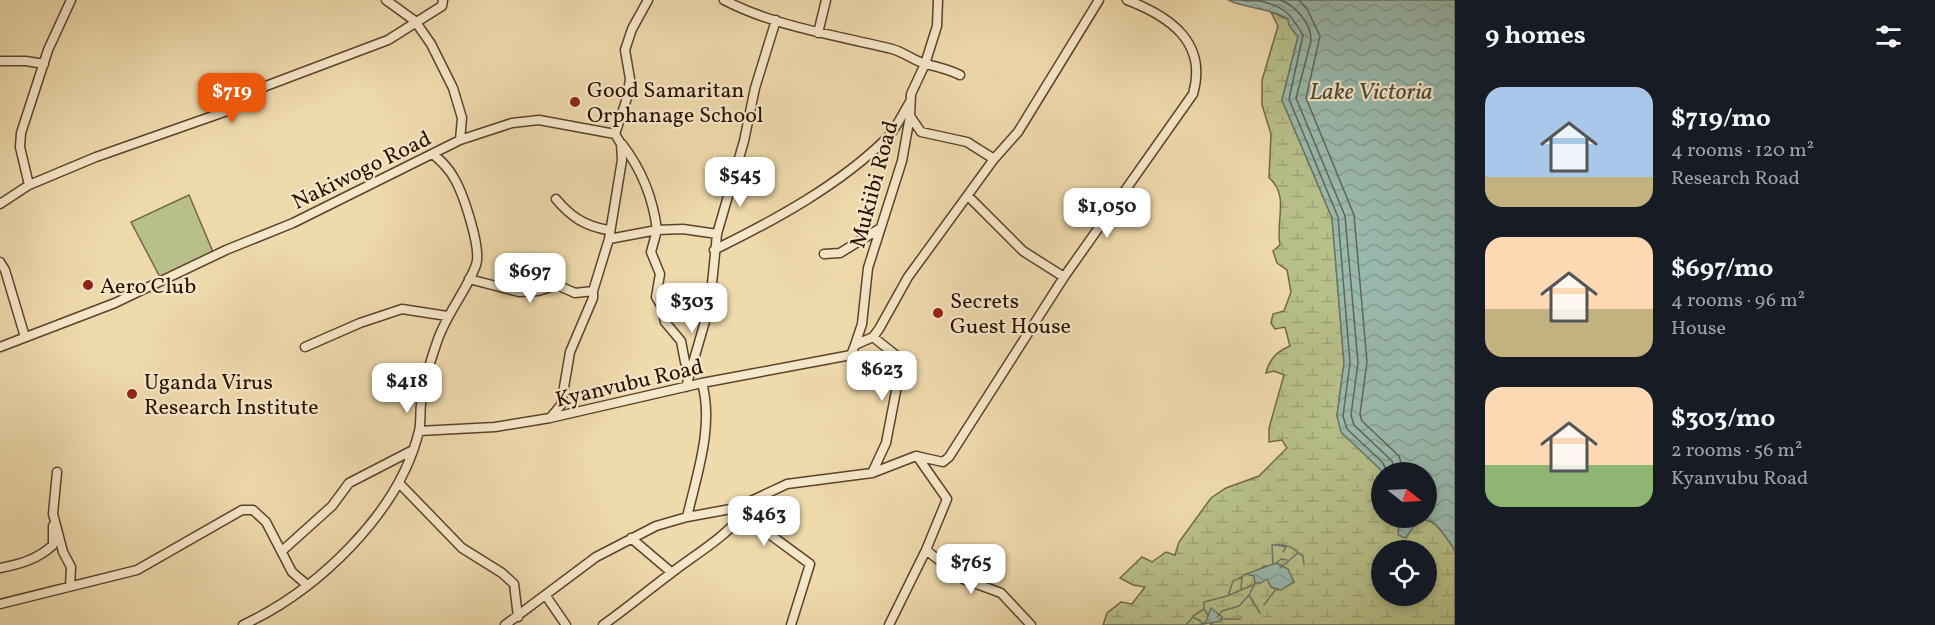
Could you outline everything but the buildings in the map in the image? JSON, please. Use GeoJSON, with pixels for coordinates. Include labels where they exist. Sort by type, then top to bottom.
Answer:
{"type":"FeatureCollection","features":[{"type":"Feature","properties":{"kind":"street"},"geometry":{"type":"LineString","coordinates":[[28,185],[20,147],[21,133],[44,64],[71,0]]}},
{"type":"Feature","properties":{"kind":"street"},"geometry":{"type":"LineString","coordinates":[[386,0],[415,21],[431,44],[453,88],[462,118],[460,140]]}},
{"type":"Feature","properties":{"kind":"street"},"geometry":{"type":"LineString","coordinates":[[648,0],[632,28],[626,50],[629,88],[615,134],[639,168],[654,207],[657,230],[651,252],[660,274],[656,297],[662,307],[665,322],[681,341],[685,362],[691,373]]}},
{"type":"Feature","properties":{"kind":"street"},"geometry":{"type":"LineString","coordinates":[[724,0],[745,11],[818,33],[894,49],[925,64],[934,64],[960,75]]}},
{"type":"Feature","properties":{"kind":"street"},"geometry":{"type":"LineString","coordinates":[[818,33],[826,0]]}},
{"type":"Feature","properties":{"kind":"street","name":"Mukiibi Road"},"geometry":{"type":"LineString","coordinates":[[855,345],[862,324],[868,268],[902,161],[910,116],[910,101],[937,26],[938,0]]}},
{"type":"Feature","properties":{"kind":"street"},"geometry":{"type":"LineString","coordinates":[[872,473],[886,443],[902,360],[873,337],[908,278],[994,159],[1018,132],[1099,0]]}},
{"type":"Feature","properties":{"kind":"street"},"geometry":{"type":"LineString","coordinates":[[603,625],[637,602],[671,572],[711,546],[739,511],[787,484],[872,473],[916,456],[943,462],[949,457],[1064,278],[1183,109],[1196,82],[1195,57],[1185,37],[1162,18],[1127,0]]}},
{"type":"Feature","properties":{"kind":"street"},"geometry":{"type":"LineString","coordinates":[[0,204],[28,185],[96,157],[230,110],[266,86],[388,40],[442,3]]}},
{"type":"Feature","properties":{"kind":"street"},"geometry":{"type":"LineString","coordinates":[[686,387],[711,304],[717,234],[744,141],[755,88],[776,20]]}},
{"type":"Feature","properties":{"kind":"street"},"geometry":{"type":"LineString","coordinates":[[0,61],[44,64]]}},
{"type":"Feature","properties":{"kind":"street"},"geometry":{"type":"LineString","coordinates":[[714,250],[766,224],[852,168],[889,136],[910,101]]}},
{"type":"Feature","properties":{"kind":"street"},"geometry":{"type":"LineString","coordinates":[[910,116],[921,132],[967,142],[994,159]]}},
{"type":"Feature","properties":{"kind":"street","name":"Nakiwogo Road"},"geometry":{"type":"LineString","coordinates":[[0,347],[115,303],[226,250],[293,223],[460,140],[512,123],[538,120],[615,134]]}},
{"type":"Feature","properties":{"kind":"street"},"geometry":{"type":"LineString","coordinates":[[550,418],[561,405],[570,352],[593,298],[592,291],[608,234],[622,160],[621,144]]}},
{"type":"Feature","properties":{"kind":"street"},"geometry":{"type":"LineString","coordinates":[[243,625],[279,606],[365,533],[399,483],[419,431],[421,402],[427,375],[447,316],[477,263],[470,222],[455,179],[443,162],[433,154]]}},
{"type":"Feature","properties":{"kind":"street"},"geometry":{"type":"LineString","coordinates":[[968,196],[1023,251],[1064,278]]}},
{"type":"Feature","properties":{"kind":"street"},"geometry":{"type":"LineString","coordinates":[[556,199],[578,220],[608,234],[657,230],[717,234]]}},
{"type":"Feature","properties":{"kind":"street"},"geometry":{"type":"LineString","coordinates":[[824,254],[840,253],[879,229]]}},
{"type":"Feature","properties":{"kind":"street"},"geometry":{"type":"LineString","coordinates":[[0,262],[5,270],[25,337]]}},
{"type":"Feature","properties":{"kind":"street"},"geometry":{"type":"LineString","coordinates":[[469,279],[519,292],[538,291],[556,285],[575,293],[592,291]]}},
{"type":"Feature","properties":{"kind":"street"},"geometry":{"type":"LineString","coordinates":[[305,347],[360,323],[402,309],[447,316]]}},
{"type":"Feature","properties":{"kind":"street","name":"Kyanvubu Road"},"geometry":{"type":"LineString","coordinates":[[419,431],[495,427],[550,418],[702,383],[840,359],[851,355],[855,345],[873,337]]}},
{"type":"Feature","properties":{"kind":"street"},"geometry":{"type":"LineString","coordinates":[[687,517],[706,419],[706,400],[702,383]]}},
{"type":"Feature","properties":{"kind":"street"},"geometry":{"type":"LineString","coordinates":[[282,551],[332,506],[350,483],[411,451]]}},
{"type":"Feature","properties":{"kind":"street"},"geometry":{"type":"LineString","coordinates":[[889,625],[926,550],[947,499],[916,456]]}},
{"type":"Feature","properties":{"kind":"street"},"geometry":{"type":"LineString","coordinates":[[0,567],[35,558],[53,545],[57,472]]}},
{"type":"Feature","properties":{"kind":"street"},"geometry":{"type":"LineString","coordinates":[[399,483],[458,545],[502,573],[514,584],[518,617]]}},
{"type":"Feature","properties":{"kind":"street"},"geometry":{"type":"LineString","coordinates":[[0,604],[136,570],[242,510],[253,510],[266,522],[292,572],[306,585]]}},
{"type":"Feature","properties":{"kind":"street"},"geometry":{"type":"LineString","coordinates":[[505,625],[596,557],[631,538],[656,526],[687,517],[739,511],[810,564],[791,625]]}},
{"type":"Feature","properties":{"kind":"street"},"geometry":{"type":"LineString","coordinates":[[53,514],[63,552],[71,567],[70,586]]}},
{"type":"Feature","properties":{"kind":"street"},"geometry":{"type":"LineString","coordinates":[[631,538],[671,572]]}},
{"type":"Feature","properties":{"kind":"street"},"geometry":{"type":"LineString","coordinates":[[926,550],[963,579],[1001,593],[1030,625]]}},
{"type":"Feature","properties":{"kind":"street"},"geometry":{"type":"LineString","coordinates":[[546,596],[566,625]]}},
{"type":"Feature","properties":{"kind":"green space"},"geometry":{"type":"Polygon","coordinates":[[[1271,12],[1288,19],[1289,25],[1298,37],[1282,100],[1332,218],[1344,363],[1337,416],[1375,462],[1371,462],[1371,528],[1400,528],[1406,538],[1411,528],[1437,527],[1451,543],[1455,553],[1455,625],[1210,625],[1222,617],[1213,611],[1206,623],[1199,625],[1103,625],[1107,613],[1121,602],[1132,604],[1145,587],[1133,585],[1120,578],[1142,557],[1152,562],[1166,552],[1175,555],[1179,542],[1211,498],[1226,488],[1259,476],[1287,448],[1282,440],[1269,442],[1269,428],[1284,375],[1274,371],[1266,373],[1274,356],[1290,346],[1285,327],[1275,329],[1271,323],[1273,314],[1284,311],[1291,292],[1287,270],[1277,263],[1273,251],[1280,245],[1280,201],[1279,193],[1269,178],[1271,134],[1262,105],[1262,80],[1278,26],[1271,12]],[[1264,566],[1254,576],[1267,578],[1271,587],[1278,590],[1294,582],[1270,566],[1264,566]]]}},
{"type":"Feature","properties":{"kind":"green space"},"geometry":{"type":"Polygon","coordinates":[[[189,195],[213,252],[161,279],[131,222],[189,195]]]}},
{"type":"Feature","properties":{"kind":"water","name":"Lake Victoria"},"geometry":{"type":"Polygon","coordinates":[[[1228,0],[1455,0],[1455,550],[1437,526],[1437,462],[1372,462],[1341,432],[1337,416],[1344,363],[1332,218],[1282,100],[1298,37],[1289,25],[1288,19],[1273,12],[1228,0]]]}},
{"type":"Feature","properties":{"kind":"water","name":"Lake Victoria"},"geometry":{"type":"Polygon","coordinates":[[[1399,528],[1412,528],[1406,538],[1398,535],[1399,528]]]}},
{"type":"Feature","properties":{"kind":"water"},"geometry":{"type":"Polygon","coordinates":[[[1276,563],[1288,569],[1294,582],[1281,590],[1271,587],[1267,579],[1261,583],[1255,583],[1254,576],[1246,574],[1276,563]]]}},
{"type":"Feature","properties":{"kind":"water"},"geometry":{"type":"Polygon","coordinates":[[[1211,608],[1222,617],[1221,621],[1199,625],[1206,622],[1211,608]]]}},
{"type":"Feature","properties":{"kind":"waterway"},"geometry":{"type":"LineString","coordinates":[[1273,565],[1272,545],[1293,548],[1298,553]]}},
{"type":"Feature","properties":{"kind":"waterway"},"geometry":{"type":"LineString","coordinates":[[1277,545],[1286,547],[1283,552]]}},
{"type":"Feature","properties":{"kind":"waterway"},"geometry":{"type":"LineString","coordinates":[[1280,568],[1298,553],[1303,556],[1304,565]]}},
{"type":"Feature","properties":{"kind":"waterway"},"geometry":{"type":"LineString","coordinates":[[1275,564],[1281,559],[1287,560]]}},
{"type":"Feature","properties":{"kind":"waterway"},"geometry":{"type":"LineString","coordinates":[[1241,589],[1242,577],[1246,574]]}},
{"type":"Feature","properties":{"kind":"waterway"},"geometry":{"type":"LineString","coordinates":[[1228,596],[1233,581],[1242,577]]}},
{"type":"Feature","properties":{"kind":"waterway"},"geometry":{"type":"LineString","coordinates":[[1255,583],[1249,595],[1260,613]]}},
{"type":"Feature","properties":{"kind":"waterway"},"geometry":{"type":"LineString","coordinates":[[1208,615],[1204,609],[1204,602],[1227,596],[1253,585]]}},
{"type":"Feature","properties":{"kind":"waterway"},"geometry":{"type":"LineString","coordinates":[[1264,605],[1276,589]]}},
{"type":"Feature","properties":{"kind":"waterway"},"geometry":{"type":"LineString","coordinates":[[1217,617],[1222,611],[1239,606],[1249,595]]}},
{"type":"Feature","properties":{"kind":"waterway"},"geometry":{"type":"LineString","coordinates":[[1193,616],[1204,609]]}},
{"type":"Feature","properties":{"kind":"waterway"},"geometry":{"type":"LineString","coordinates":[[1186,625],[1193,617],[1202,622]]}},
{"type":"Feature","properties":{"kind":"waterway"},"geometry":{"type":"LineString","coordinates":[[1220,619],[1241,619]]}},
{"type":"Feature","properties":{"kind":"place","name":"Good Samaritan Orphanage School"},"geometry":{"type":"Point","coordinates":[575,102]}},
{"type":"Feature","properties":{"kind":"place","name":"Aero Club"},"geometry":{"type":"Point","coordinates":[88,285]}},
{"type":"Feature","properties":{"kind":"place","name":"Secrets Guest House"},"geometry":{"type":"Point","coordinates":[938,313]}},
{"type":"Feature","properties":{"kind":"place","name":"Uganda Virus Research Institute"},"geometry":{"type":"Point","coordinates":[132,394]}}]}
